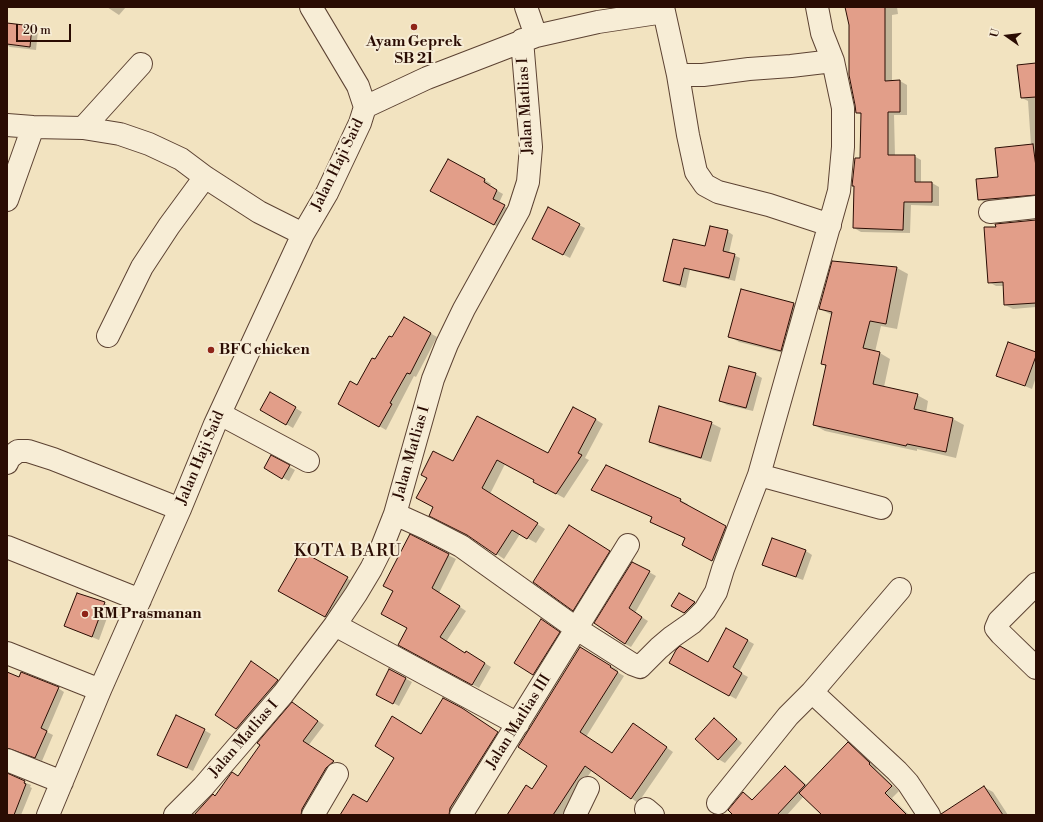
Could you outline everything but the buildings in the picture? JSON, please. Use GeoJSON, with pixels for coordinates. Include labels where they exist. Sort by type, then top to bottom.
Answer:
{"type":"FeatureCollection","features":[{"type":"Feature","properties":{"kind":"street","name":"Jalan Haji Said"},"geometry":{"type":"LineString","coordinates":[[48,815],[100,690],[220,414],[304,234],[327,193],[360,123],[365,107],[358,86],[311,7]]}},
{"type":"Feature","properties":{"kind":"street"},"geometry":{"type":"LineString","coordinates":[[526,7],[529,38]]}},
{"type":"Feature","properties":{"kind":"street"},"geometry":{"type":"LineString","coordinates":[[395,514],[461,546],[577,629],[632,664],[640,667],[659,648],[692,623],[705,610],[716,592],[758,475],[839,191],[843,147],[843,108],[833,61],[822,33],[817,7]]}},
{"type":"Feature","properties":{"kind":"street","name":"Jalan Haji Said"},"geometry":{"type":"LineString","coordinates":[[365,107],[426,78],[529,38],[663,9]]}},
{"type":"Feature","properties":{"kind":"street"},"geometry":{"type":"LineString","coordinates":[[663,9],[678,75],[696,172],[705,185],[718,192],[769,205],[830,225]]}},
{"type":"Feature","properties":{"kind":"street","name":"Jalan Matlias I"},"geometry":{"type":"LineString","coordinates":[[176,815],[204,787],[283,694],[336,625],[371,569],[382,547],[395,514],[433,379],[447,344],[464,309],[519,210],[528,182],[531,146],[529,38]]}},
{"type":"Feature","properties":{"kind":"street"},"geometry":{"type":"LineString","coordinates":[[678,75],[703,75],[833,61]]}},
{"type":"Feature","properties":{"kind":"street"},"geometry":{"type":"LineString","coordinates":[[83,128],[141,64]]}},
{"type":"Feature","properties":{"kind":"street"},"geometry":{"type":"LineString","coordinates":[[7,125],[83,128],[120,134],[149,144],[181,159],[205,177],[259,212],[304,234]]}},
{"type":"Feature","properties":{"kind":"street"},"geometry":{"type":"LineString","coordinates":[[7,200],[33,127]]}},
{"type":"Feature","properties":{"kind":"street"},"geometry":{"type":"LineString","coordinates":[[108,336],[142,267],[169,226],[205,177]]}},
{"type":"Feature","properties":{"kind":"street"},"geometry":{"type":"LineString","coordinates":[[990,212],[1036,207]]}},
{"type":"Feature","properties":{"kind":"street"},"geometry":{"type":"LineString","coordinates":[[220,414],[308,461]]}},
{"type":"Feature","properties":{"kind":"street"},"geometry":{"type":"LineString","coordinates":[[7,463],[9,458],[18,451],[28,451],[53,459],[180,509]]}},
{"type":"Feature","properties":{"kind":"street"},"geometry":{"type":"LineString","coordinates":[[758,475],[882,508]]}},
{"type":"Feature","properties":{"kind":"street","name":"Jalan Matlias III"},"geometry":{"type":"LineString","coordinates":[[461,815],[628,545]]}},
{"type":"Feature","properties":{"kind":"street"},"geometry":{"type":"LineString","coordinates":[[7,547],[140,600]]}},
{"type":"Feature","properties":{"kind":"street"},"geometry":{"type":"LineString","coordinates":[[1036,584],[999,621],[996,628],[1036,668]]}},
{"type":"Feature","properties":{"kind":"street"},"geometry":{"type":"LineString","coordinates":[[718,803],[788,716],[812,692],[900,589]]}},
{"type":"Feature","properties":{"kind":"street"},"geometry":{"type":"LineString","coordinates":[[336,625],[518,724]]}},
{"type":"Feature","properties":{"kind":"street"},"geometry":{"type":"LineString","coordinates":[[7,652],[100,690]]}},
{"type":"Feature","properties":{"kind":"street"},"geometry":{"type":"LineString","coordinates":[[812,692],[902,777],[929,815]]}},
{"type":"Feature","properties":{"kind":"street"},"geometry":{"type":"LineString","coordinates":[[7,760],[62,782]]}},
{"type":"Feature","properties":{"kind":"street"},"geometry":{"type":"LineString","coordinates":[[313,815],[337,774]]}},
{"type":"Feature","properties":{"kind":"street"},"geometry":{"type":"LineString","coordinates":[[575,815],[588,788]]}},
{"type":"Feature","properties":{"kind":"place","name":"Ayam Geprek SB 21"},"geometry":{"type":"Point","coordinates":[414,27]}},
{"type":"Feature","properties":{"kind":"place","name":"BFC chicken"},"geometry":{"type":"Point","coordinates":[211,350]}},
{"type":"Feature","properties":{"kind":"place","name":"RM Prasmanan"},"geometry":{"type":"Point","coordinates":[85,614]}},
{"type":"Feature","properties":{"kind":"district","name":"KOTA BARU"},"geometry":{"type":"Point","coordinates":[348,552]}}]}
